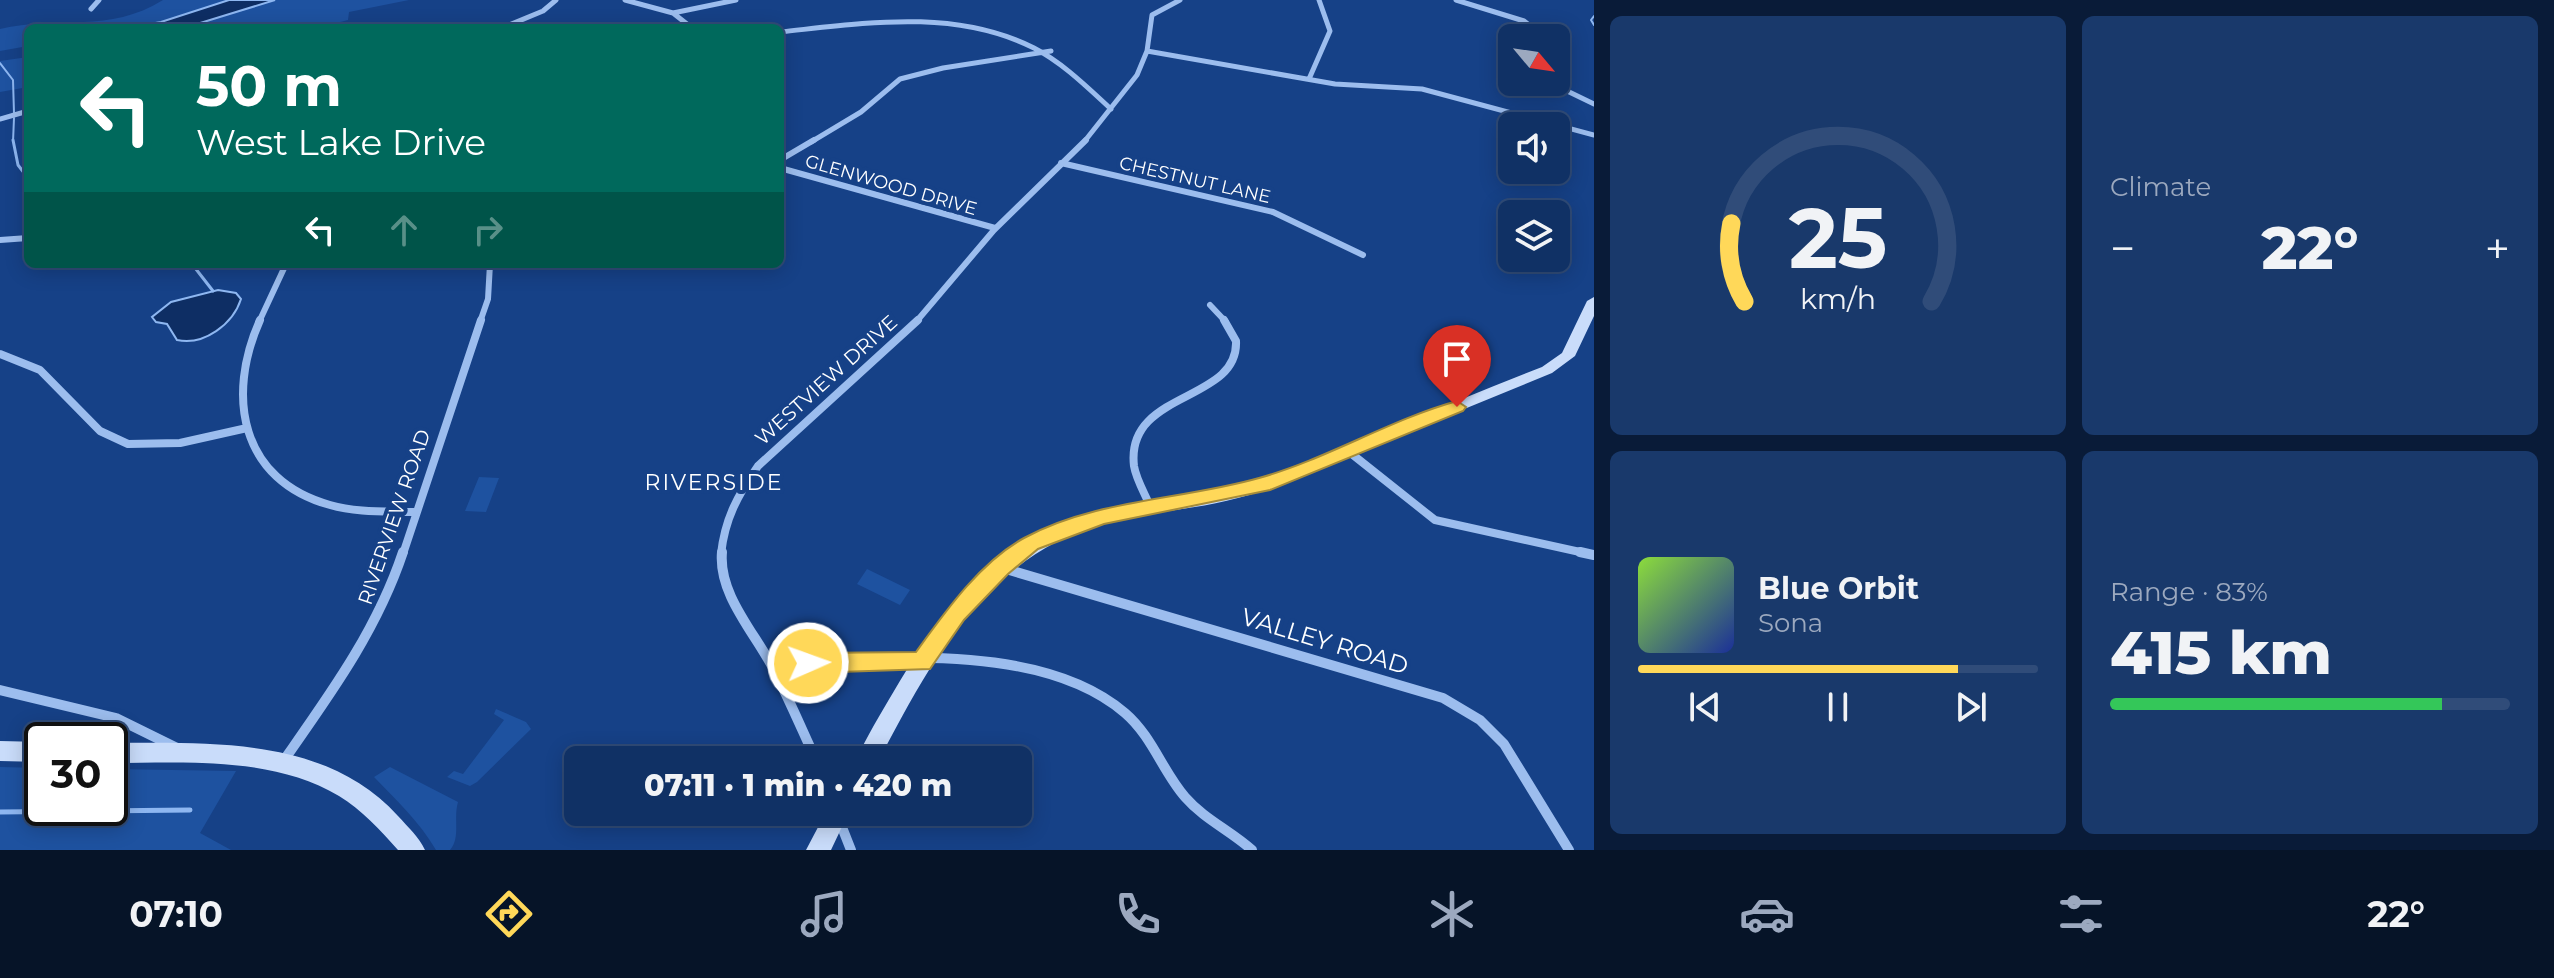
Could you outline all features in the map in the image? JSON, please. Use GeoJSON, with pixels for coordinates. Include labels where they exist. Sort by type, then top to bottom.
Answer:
{"type":"FeatureCollection","features":[{"type":"Feature","properties":{"kind":"main road"},"geometry":{"type":"LineString","coordinates":[[875,746],[922,662],[956,613],[1001,568],[1031,544],[1067,528],[1150,506],[1209,498],[1263,485],[1547,370],[1568,356],[1594,301]]}},
{"type":"Feature","properties":{"kind":"main road"},"geometry":{"type":"LineString","coordinates":[[0,751],[24,752]]}},
{"type":"Feature","properties":{"kind":"main road"},"geometry":{"type":"LineString","coordinates":[[128,753],[284,760],[360,795],[396,827],[413,850]]}},
{"type":"Feature","properties":{"kind":"main road"},"geometry":{"type":"LineString","coordinates":[[818,850],[830,826]]}},
{"type":"Feature","properties":{"kind":"street"},"geometry":{"type":"LineString","coordinates":[[91,9],[99,0]]}},
{"type":"Feature","properties":{"kind":"street"},"geometry":{"type":"LineString","coordinates":[[512,24],[543,11],[556,0]]}},
{"type":"Feature","properties":{"kind":"street"},"geometry":{"type":"LineString","coordinates":[[625,0],[673,13],[687,24]]}},
{"type":"Feature","properties":{"kind":"street"},"geometry":{"type":"LineString","coordinates":[[673,13],[736,0]]}},
{"type":"Feature","properties":{"kind":"street","name":"WESTVIEW DRIVE"},"geometry":{"type":"LineString","coordinates":[[810,746],[772,665],[727,583],[721,560],[721,530],[728,509],[757,468],[896,345],[995,228],[1111,109],[1147,51],[1152,15],[1180,0]]}},
{"type":"Feature","properties":{"kind":"street"},"geometry":{"type":"LineString","coordinates":[[1309,79],[1311,63],[1330,34],[1328,18],[1319,0]]}},
{"type":"Feature","properties":{"kind":"street"},"geometry":{"type":"LineString","coordinates":[[1456,0],[1528,24]]}},
{"type":"Feature","properties":{"kind":"street"},"geometry":{"type":"LineString","coordinates":[[784,32],[936,17],[988,23],[1016,32]]}},
{"type":"Feature","properties":{"kind":"street"},"geometry":{"type":"LineString","coordinates":[[1027,35],[1076,68],[1111,109]]}},
{"type":"Feature","properties":{"kind":"street"},"geometry":{"type":"LineString","coordinates":[[784,158],[861,112],[908,76],[1053,51]]}},
{"type":"Feature","properties":{"kind":"street"},"geometry":{"type":"LineString","coordinates":[[1147,51],[1356,86],[1422,89],[1594,135]]}},
{"type":"Feature","properties":{"kind":"street"},"geometry":{"type":"LineString","coordinates":[[1570,92],[1594,104]]}},
{"type":"Feature","properties":{"kind":"street"},"geometry":{"type":"LineString","coordinates":[[0,119],[24,112]]}},
{"type":"Feature","properties":{"kind":"street","name":"CHESTNUT LANE"},"geometry":{"type":"LineString","coordinates":[[1061,163],[1273,212],[1363,255]]}},
{"type":"Feature","properties":{"kind":"street","name":"GLENWOOD DRIVE"},"geometry":{"type":"LineString","coordinates":[[784,169],[995,228]]}},
{"type":"Feature","properties":{"kind":"street"},"geometry":{"type":"LineString","coordinates":[[0,240],[24,238]]}},
{"type":"Feature","properties":{"kind":"street"},"geometry":{"type":"LineString","coordinates":[[284,268],[245,360],[240,396],[251,441],[275,477],[302,496],[346,508],[416,512]]}},
{"type":"Feature","properties":{"kind":"street","name":"RIVERVIEW ROAD"},"geometry":{"type":"LineString","coordinates":[[284,760],[372,630],[397,575],[488,299],[490,268]]}},
{"type":"Feature","properties":{"kind":"street"},"geometry":{"type":"LineString","coordinates":[[1150,506],[1138,484],[1132,460],[1140,430],[1156,412],[1215,380],[1229,364],[1236,347],[1231,330],[1210,305]]}},
{"type":"Feature","properties":{"kind":"street"},"geometry":{"type":"LineString","coordinates":[[0,354],[26,360],[42,370],[92,424],[112,439],[142,444],[180,443],[247,428]]}},
{"type":"Feature","properties":{"kind":"street"},"geometry":{"type":"LineString","coordinates":[[1348,451],[1435,520],[1594,555]]}},
{"type":"Feature","properties":{"kind":"street","name":"VALLEY ROAD"},"geometry":{"type":"LineString","coordinates":[[1001,568],[1443,698],[1480,720],[1504,744],[1569,850]]}},
{"type":"Feature","properties":{"kind":"street"},"geometry":{"type":"LineString","coordinates":[[772,665],[977,662],[1043,670],[1097,692],[1124,712],[1147,739],[1185,798],[1252,850]]}},
{"type":"Feature","properties":{"kind":"street"},"geometry":{"type":"LineString","coordinates":[[0,690],[109,716],[162,737],[186,754]]}},
{"type":"Feature","properties":{"kind":"street"},"geometry":{"type":"LineString","coordinates":[[842,826],[851,850]]}},
{"type":"Feature","properties":{"kind":"shaded area"},"geometry":{"type":"Polygon","coordinates":[[[163,0],[229,0],[150,24],[37,24],[103,20],[143,10],[163,0]]]}},
{"type":"Feature","properties":{"kind":"shaded area"},"geometry":{"type":"Polygon","coordinates":[[[229,0],[275,0],[197,24],[150,24],[229,0]]]}},
{"type":"Feature","properties":{"kind":"shaded area"},"geometry":{"type":"Polygon","coordinates":[[[275,0],[409,0],[349,12],[348,20],[332,24],[197,24],[275,0]]]}},
{"type":"Feature","properties":{"kind":"shaded area"},"geometry":{"type":"Polygon","coordinates":[[[24,25],[24,47],[0,51],[0,29],[24,25]]]}},
{"type":"Feature","properties":{"kind":"shaded area"},"geometry":{"type":"Polygon","coordinates":[[[24,58],[24,88],[0,92],[0,61],[24,58]]]}},
{"type":"Feature","properties":{"kind":"shaded area"},"geometry":{"type":"Polygon","coordinates":[[[218,290],[236,293],[241,299],[224,325],[207,336],[197,340],[177,340],[167,324],[156,322],[152,317],[171,302],[218,290]]]}},
{"type":"Feature","properties":{"kind":"shaded area"},"geometry":{"type":"Polygon","coordinates":[[[479,477],[499,478],[486,512],[465,511],[479,477]]]}},
{"type":"Feature","properties":{"kind":"shaded area"},"geometry":{"type":"Polygon","coordinates":[[[867,569],[910,590],[900,605],[857,584],[867,569]]]}},
{"type":"Feature","properties":{"kind":"shaded area"},"geometry":{"type":"Polygon","coordinates":[[[496,709],[526,722],[531,729],[470,786],[447,777],[454,771],[463,774],[504,720],[494,714],[496,709]]]}},
{"type":"Feature","properties":{"kind":"shaded area"},"geometry":{"type":"Polygon","coordinates":[[[0,767],[24,768],[24,826],[128,826],[128,769],[236,771],[200,833],[231,850],[0,850],[0,767]]]}},
{"type":"Feature","properties":{"kind":"shaded area"},"geometry":{"type":"Polygon","coordinates":[[[390,767],[458,802],[456,834],[450,850],[436,850],[415,820],[374,777],[390,767]]]}},
{"type":"Feature","properties":{"kind":"waterway"},"geometry":{"type":"LineString","coordinates":[[1594,16],[1591,20],[1594,25]]}},
{"type":"Feature","properties":{"kind":"waterway"},"geometry":{"type":"LineString","coordinates":[[0,63],[13,80],[14,113]]}},
{"type":"Feature","properties":{"kind":"waterway"},"geometry":{"type":"LineString","coordinates":[[13,140],[14,118]]}},
{"type":"Feature","properties":{"kind":"waterway"},"geometry":{"type":"LineString","coordinates":[[13,140],[18,165],[24,173]]}},
{"type":"Feature","properties":{"kind":"waterway"},"geometry":{"type":"LineString","coordinates":[[195,268],[213,291]]}},
{"type":"Feature","properties":{"kind":"waterway"},"geometry":{"type":"LineString","coordinates":[[0,812],[190,810]]}},
{"type":"Feature","properties":{"kind":"district","name":"RIVERSIDE"},"geometry":{"type":"Point","coordinates":[714,482]}},
{"type":"Feature","properties":{"kind":"route"},"geometry":{"type":"LineString","coordinates":[[808,663],[922,662],[956,613],[1001,568],[1031,544],[1102,517],[1263,485],[1457,407]]}}]}
